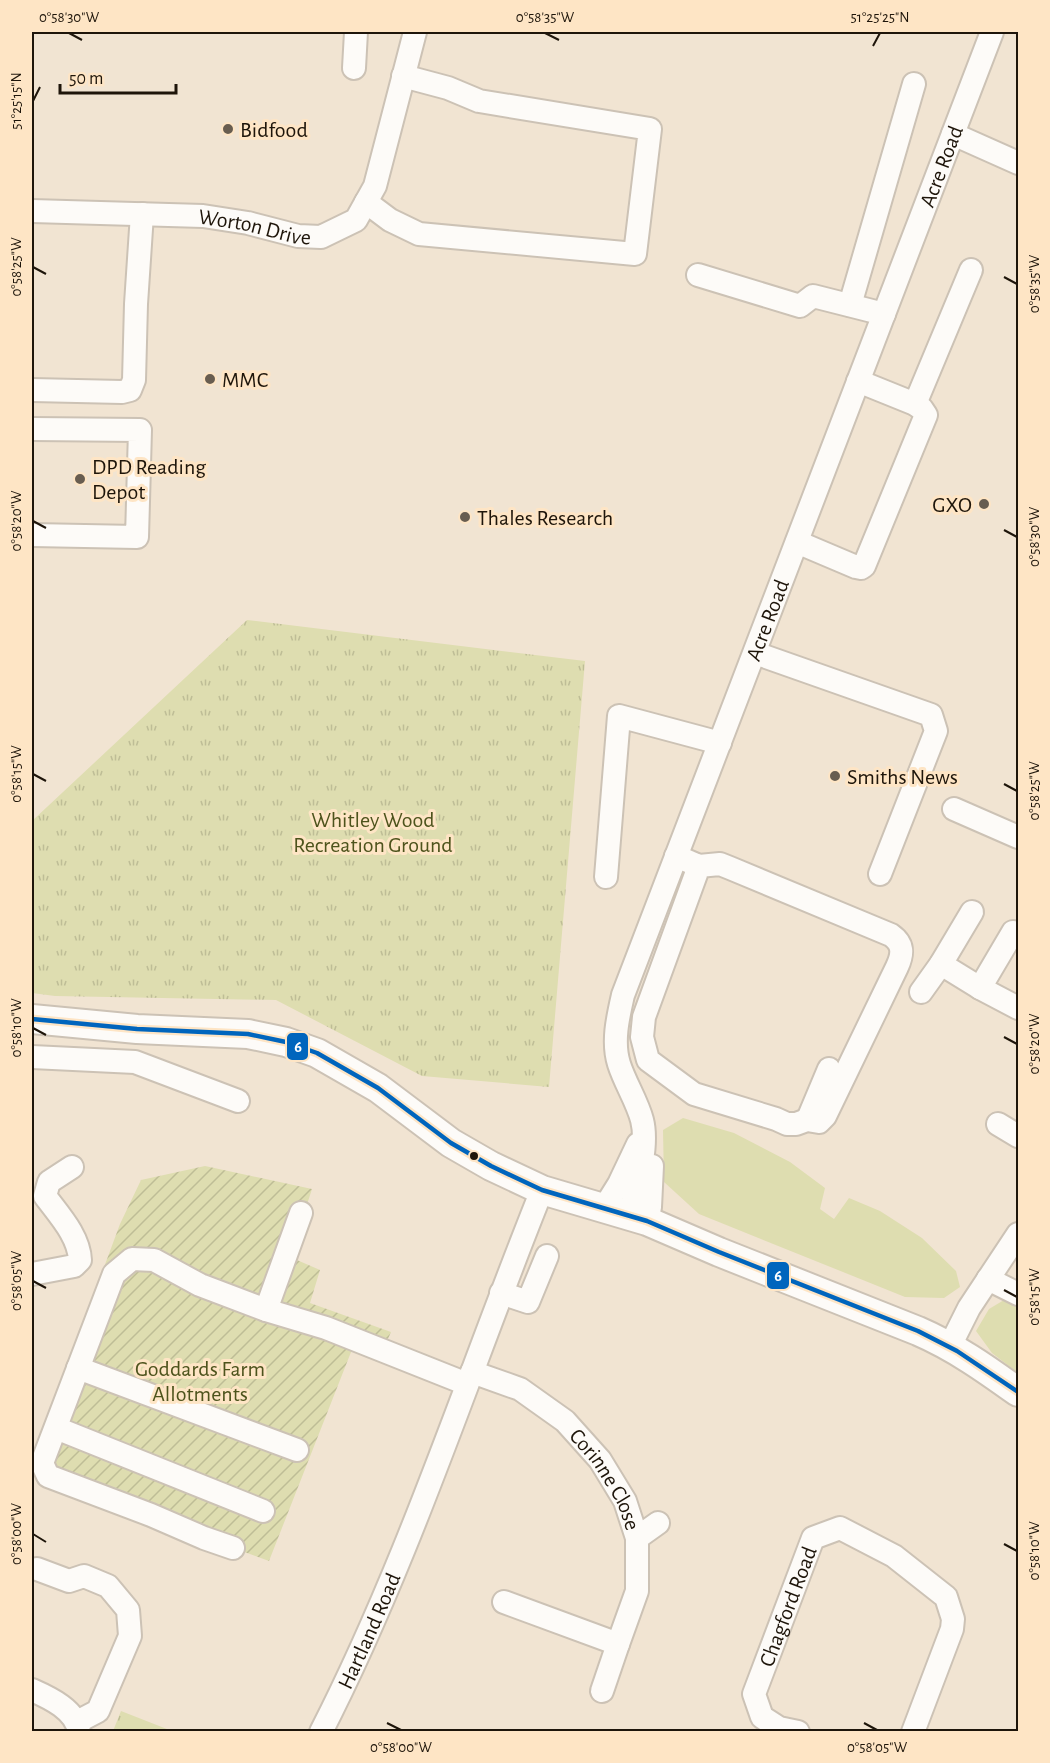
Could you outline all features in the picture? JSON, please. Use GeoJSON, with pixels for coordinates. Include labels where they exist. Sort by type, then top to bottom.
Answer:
{"type":"FeatureCollection","features":[{"type":"Feature","properties":{"kind":"main road"},"geometry":{"type":"LineString","coordinates":[[32,1019],[137,1029],[248,1034],[286,1042],[317,1053],[378,1088],[451,1143],[491,1166],[542,1190],[627,1215],[918,1331],[977,1362],[1018,1392]]}},
{"type":"Feature","properties":{"kind":"street"},"geometry":{"type":"LineString","coordinates":[[354,68],[356,32]]}},
{"type":"Feature","properties":{"kind":"street","name":"Worton Drive"},"geometry":{"type":"LineString","coordinates":[[32,211],[203,216],[248,223],[298,236],[321,237],[356,220],[375,186],[415,32]]}},
{"type":"Feature","properties":{"kind":"street","name":"Acre Road"},"geometry":{"type":"LineString","coordinates":[[627,1215],[650,1207],[652,1166],[643,1136],[642,1120],[618,1062],[616,1027],[623,995],[992,32]]}},
{"type":"Feature","properties":{"kind":"street"},"geometry":{"type":"LineString","coordinates":[[366,202],[390,220],[419,234],[635,254],[650,129],[479,100],[448,88],[403,76]]}},
{"type":"Feature","properties":{"kind":"street"},"geometry":{"type":"LineString","coordinates":[[850,306],[914,84]]}},
{"type":"Feature","properties":{"kind":"street"},"geometry":{"type":"LineString","coordinates":[[953,134],[1018,163]]}},
{"type":"Feature","properties":{"kind":"street"},"geometry":{"type":"LineString","coordinates":[[32,390],[122,392],[130,390],[134,380],[142,214]]}},
{"type":"Feature","properties":{"kind":"street"},"geometry":{"type":"LineString","coordinates":[[915,404],[971,270]]}},
{"type":"Feature","properties":{"kind":"street"},"geometry":{"type":"LineString","coordinates":[[698,275],[800,306],[813,296],[884,314]]}},
{"type":"Feature","properties":{"kind":"street"},"geometry":{"type":"LineString","coordinates":[[797,542],[856,567],[864,566],[926,415],[915,404],[858,381]]}},
{"type":"Feature","properties":{"kind":"street"},"geometry":{"type":"LineString","coordinates":[[32,429],[140,430],[137,537],[32,535]]}},
{"type":"Feature","properties":{"kind":"street"},"geometry":{"type":"LineString","coordinates":[[754,653],[931,715],[936,731],[880,874]]}},
{"type":"Feature","properties":{"kind":"street"},"geometry":{"type":"LineString","coordinates":[[606,877],[619,716],[720,743]]}},
{"type":"Feature","properties":{"kind":"street"},"geometry":{"type":"LineString","coordinates":[[954,809],[1018,837]]}},
{"type":"Feature","properties":{"kind":"street"},"geometry":{"type":"LineString","coordinates":[[676,856],[699,867],[720,864],[891,935],[901,946],[902,956],[897,967],[825,1116],[819,1122],[807,1120],[787,1124],[694,1094],[648,1060],[642,1037],[646,1011],[699,867]]}},
{"type":"Feature","properties":{"kind":"street"},"geometry":{"type":"LineString","coordinates":[[921,992],[941,964],[972,912]]}},
{"type":"Feature","properties":{"kind":"street"},"geometry":{"type":"LineString","coordinates":[[980,988],[1013,932]]}},
{"type":"Feature","properties":{"kind":"street"},"geometry":{"type":"LineString","coordinates":[[941,964],[1018,1008]]}},
{"type":"Feature","properties":{"kind":"street"},"geometry":{"type":"LineString","coordinates":[[135,1062],[137,1029]]}},
{"type":"Feature","properties":{"kind":"street"},"geometry":{"type":"LineString","coordinates":[[32,1057],[135,1062],[238,1101]]}},
{"type":"Feature","properties":{"kind":"street"},"geometry":{"type":"LineString","coordinates":[[807,1120],[829,1069]]}},
{"type":"Feature","properties":{"kind":"street"},"geometry":{"type":"LineString","coordinates":[[998,1124],[1018,1136]]}},
{"type":"Feature","properties":{"kind":"street"},"geometry":{"type":"LineString","coordinates":[[627,1215],[619,1184],[643,1136]]}},
{"type":"Feature","properties":{"kind":"street"},"geometry":{"type":"LineString","coordinates":[[32,1274],[74,1266],[80,1260],[80,1249],[76,1240],[45,1196],[49,1182],[72,1167]]}},
{"type":"Feature","properties":{"kind":"street","name":"Hartland Road"},"geometry":{"type":"LineString","coordinates":[[321,1731],[345,1685],[410,1535],[542,1190]]}},
{"type":"Feature","properties":{"kind":"street"},"geometry":{"type":"LineString","coordinates":[[266,1310],[301,1213]]}},
{"type":"Feature","properties":{"kind":"street"},"geometry":{"type":"LineString","coordinates":[[950,1346],[969,1308],[1018,1234]]}},
{"type":"Feature","properties":{"kind":"street"},"geometry":{"type":"LineString","coordinates":[[501,1293],[528,1302],[547,1256]]}},
{"type":"Feature","properties":{"kind":"street","name":"Corinne Close"},"geometry":{"type":"LineString","coordinates":[[233,1548],[204,1539],[151,1515],[48,1476],[42,1463],[114,1274],[132,1259],[154,1260],[200,1285],[266,1310],[326,1328],[470,1378],[520,1389],[565,1421],[605,1468],[625,1502],[637,1538],[638,1591],[602,1691]]}},
{"type":"Feature","properties":{"kind":"street"},"geometry":{"type":"LineString","coordinates":[[988,1279],[1018,1294]]}},
{"type":"Feature","properties":{"kind":"street"},"geometry":{"type":"LineString","coordinates":[[78,1368],[297,1450]]}},
{"type":"Feature","properties":{"kind":"street"},"geometry":{"type":"LineString","coordinates":[[56,1428],[263,1511]]}},
{"type":"Feature","properties":{"kind":"street"},"geometry":{"type":"LineString","coordinates":[[637,1538],[658,1523]]}},
{"type":"Feature","properties":{"kind":"street","name":"Chagford Road"},"geometry":{"type":"LineString","coordinates":[[798,1731],[778,1728],[762,1717],[754,1694],[813,1538],[840,1528],[894,1556],[946,1597],[953,1618],[952,1629],[913,1731]]}},
{"type":"Feature","properties":{"kind":"street"},"geometry":{"type":"LineString","coordinates":[[32,1690],[62,1706],[78,1727],[98,1711],[130,1636],[128,1610],[108,1586],[84,1576],[69,1581],[37,1569]]}},
{"type":"Feature","properties":{"kind":"street"},"geometry":{"type":"LineString","coordinates":[[504,1602],[618,1644]]}},
{"type":"Feature","properties":{"kind":"green space","name":"Whitley Wood Recreation Ground"},"geometry":{"type":"Polygon","coordinates":[[[247,620],[585,661],[549,1087],[422,1076],[276,1000],[55,996],[32,993],[32,821],[247,620]]]}},
{"type":"Feature","properties":{"kind":"green space"},"geometry":{"type":"Polygon","coordinates":[[[683,1118],[734,1133],[790,1162],[825,1188],[820,1209],[834,1219],[849,1198],[880,1211],[922,1238],[956,1271],[960,1287],[944,1298],[905,1297],[699,1214],[664,1182],[663,1130],[683,1118]]]}},
{"type":"Feature","properties":{"kind":"green space","name":"Goddards Farm Allotments"},"geometry":{"type":"Polygon","coordinates":[[[205,1166],[312,1189],[290,1257],[320,1270],[310,1303],[391,1332],[381,1355],[353,1347],[269,1561],[32,1474],[32,1462],[120,1224],[141,1180],[205,1166]]]}},
{"type":"Feature","properties":{"kind":"green space"},"geometry":{"type":"Polygon","coordinates":[[[1009,1297],[1018,1304],[1018,1373],[992,1353],[976,1331],[989,1309],[1009,1297]]]}},
{"type":"Feature","properties":{"kind":"green space"},"geometry":{"type":"Polygon","coordinates":[[[121,1711],[172,1731],[113,1731],[121,1711]]]}},
{"type":"Feature","properties":{"kind":"transit line","name":"6"},"geometry":{"type":"LineString","coordinates":[[32,1019],[137,1029],[248,1034],[286,1042],[317,1053],[378,1088],[451,1143],[491,1166],[542,1190],[647,1221],[918,1331],[957,1351],[1018,1392]]}},
{"type":"Feature","properties":{"kind":"place","name":"Bidfood"},"geometry":{"type":"Point","coordinates":[228,129]}},
{"type":"Feature","properties":{"kind":"place","name":"MMC"},"geometry":{"type":"Point","coordinates":[210,379]}},
{"type":"Feature","properties":{"kind":"place","name":"DPD Reading Depot"},"geometry":{"type":"Point","coordinates":[80,479]}},
{"type":"Feature","properties":{"kind":"place","name":"GXO"},"geometry":{"type":"Point","coordinates":[984,504]}},
{"type":"Feature","properties":{"kind":"place","name":"Thales Research"},"geometry":{"type":"Point","coordinates":[465,517]}},
{"type":"Feature","properties":{"kind":"place","name":"Smiths News"},"geometry":{"type":"Point","coordinates":[835,776]}}]}
